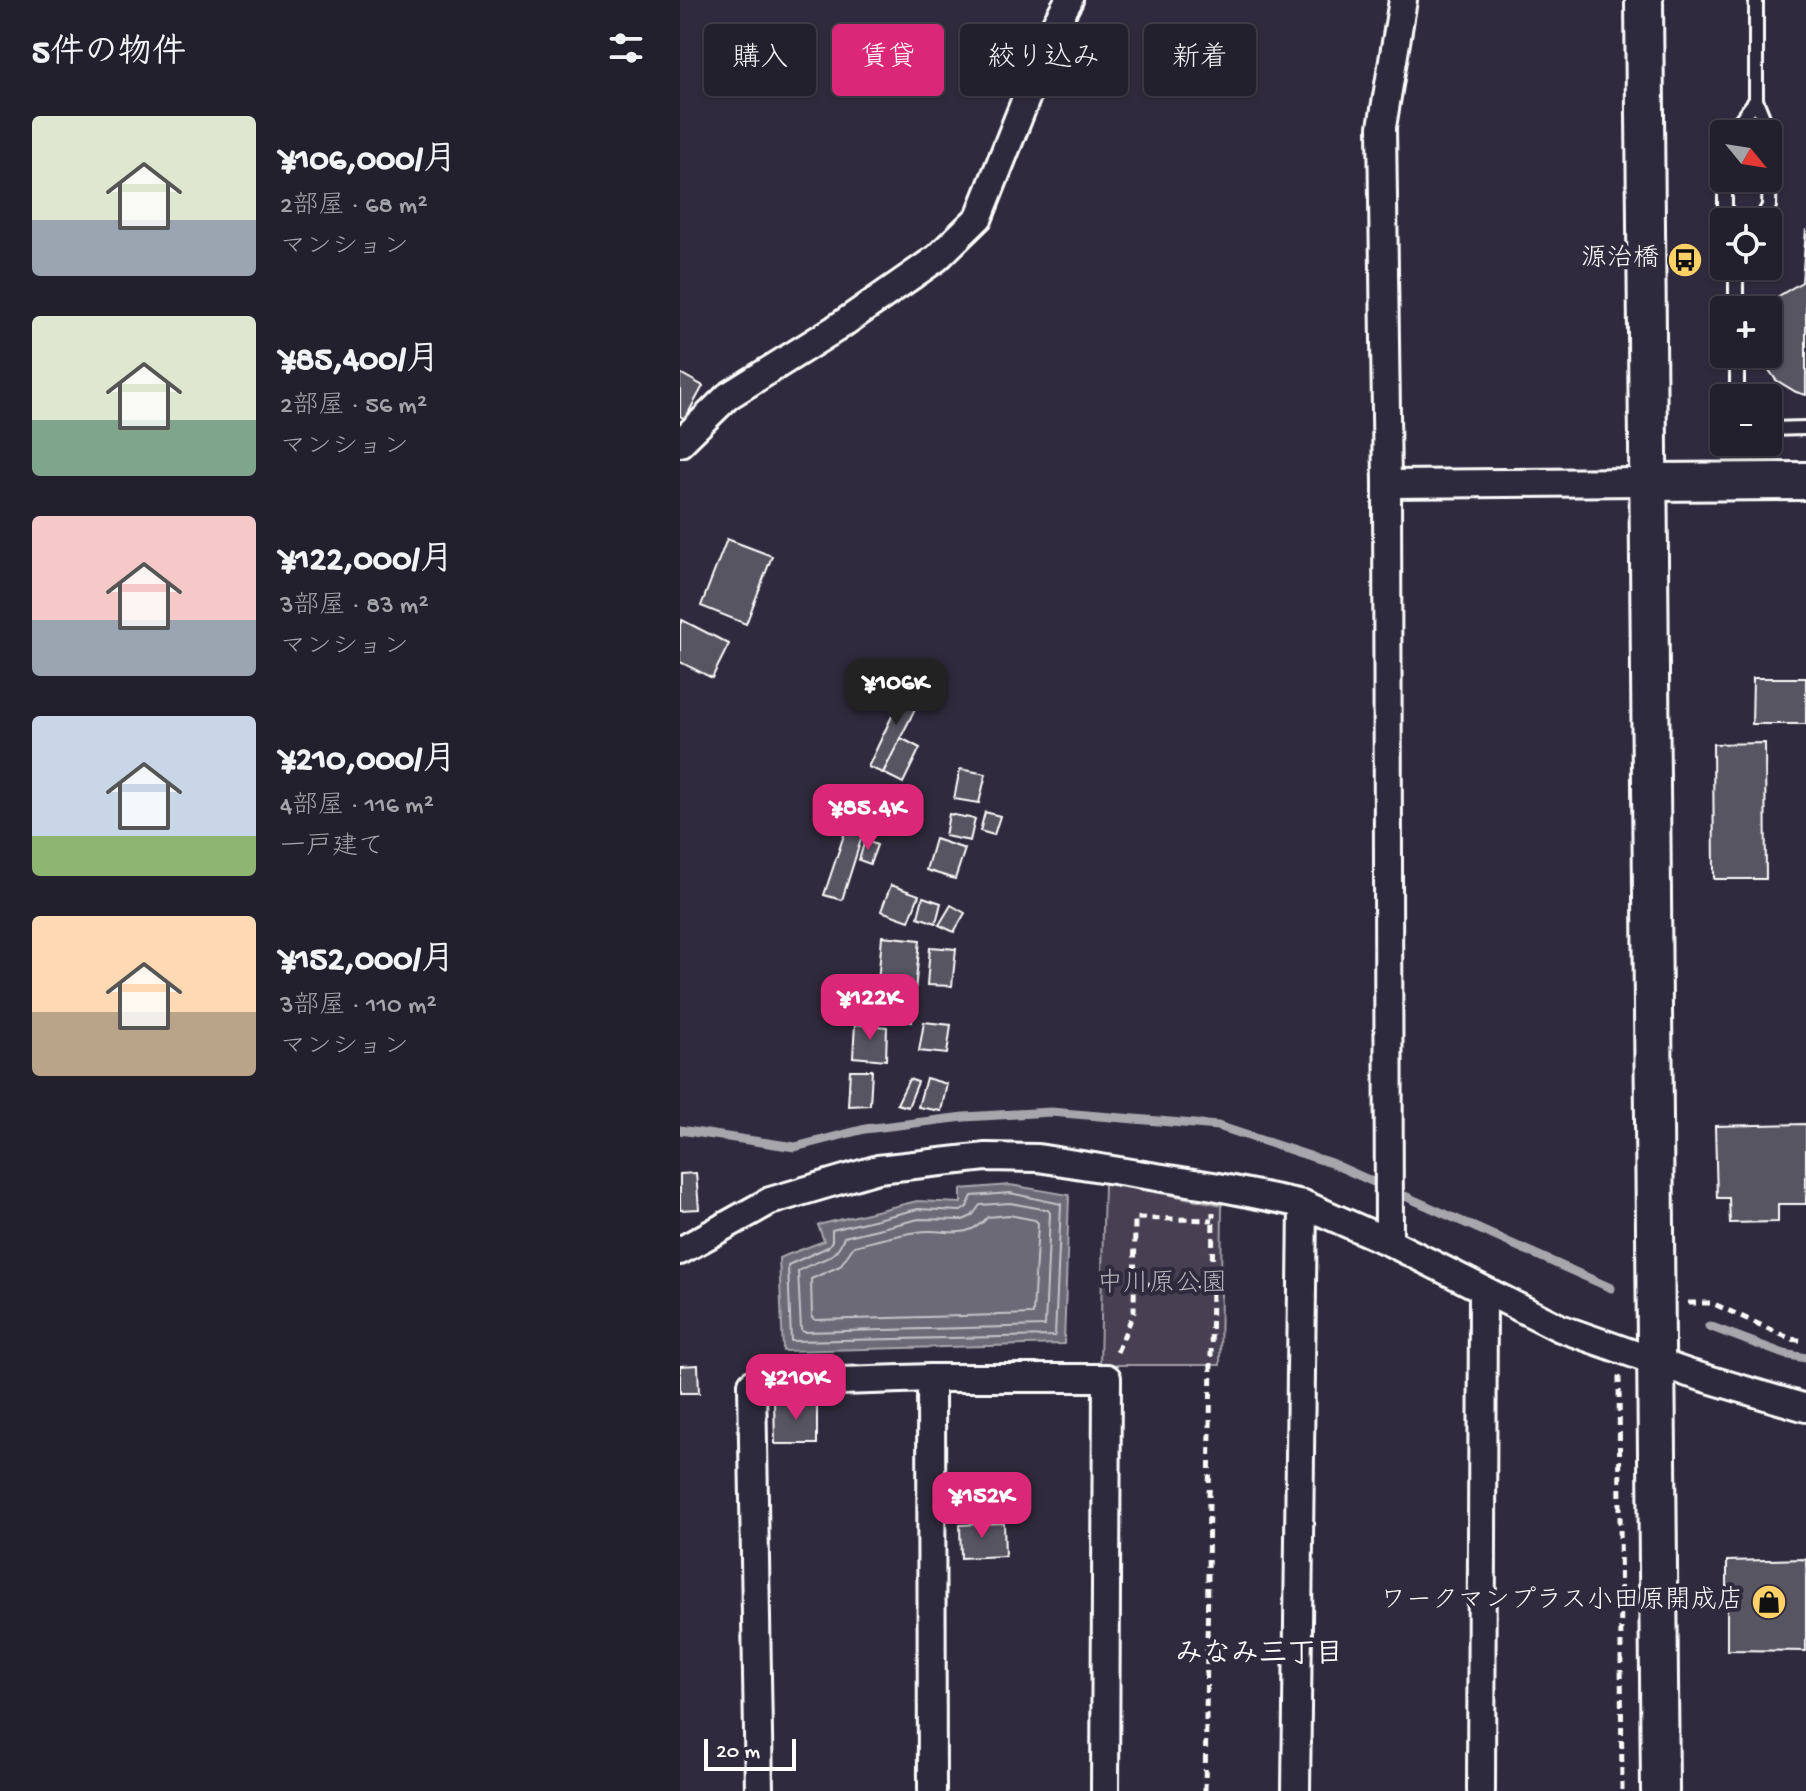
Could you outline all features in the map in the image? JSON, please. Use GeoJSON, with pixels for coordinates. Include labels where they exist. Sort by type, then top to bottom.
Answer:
{"type":"FeatureCollection","features":[{"type":"Feature","properties":{"kind":"street"},"geometry":{"type":"LineString","coordinates":[[680,443],[728,396],[835,329],[937,258],[979,217],[1050,37],[1069,0]]}},
{"type":"Feature","properties":{"kind":"street"},"geometry":{"type":"LineString","coordinates":[[1389,1242],[1387,484],[1382,127],[1403,0]]}},
{"type":"Feature","properties":{"kind":"street"},"geometry":{"type":"LineString","coordinates":[[1644,0],[1660,1791]]}},
{"type":"Feature","properties":{"kind":"street"},"geometry":{"type":"LineString","coordinates":[[1387,484],[1806,481]]}},
{"type":"Feature","properties":{"kind":"street"},"geometry":{"type":"LineString","coordinates":[[680,1251],[770,1201],[878,1169],[986,1157],[1038,1158],[1303,1204],[1389,1242],[1560,1328],[1657,1363],[1806,1408]]}},
{"type":"Feature","properties":{"kind":"street"},"geometry":{"type":"LineString","coordinates":[[1296,1791],[1303,1204]]}},
{"type":"Feature","properties":{"kind":"street"},"geometry":{"type":"LineString","coordinates":[[1481,1791],[1483,1290]]}},
{"type":"Feature","properties":{"kind":"street"},"geometry":{"type":"LineString","coordinates":[[931,1378],[932,1791]]}},
{"type":"Feature","properties":{"kind":"street"},"geometry":{"type":"LineString","coordinates":[[759,1791],[752,1384],[931,1378],[1107,1378],[1105,1791]]}},
{"type":"Feature","properties":{"kind":"lane"},"geometry":{"type":"LineString","coordinates":[[1756,0],[1756,100],[1771,137],[1768,208]]}},
{"type":"Feature","properties":{"kind":"lane"},"geometry":{"type":"LineString","coordinates":[[1741,120],[1756,100]]}},
{"type":"Feature","properties":{"kind":"lane"},"geometry":{"type":"LineString","coordinates":[[1782,429],[1806,428]]}},
{"type":"Feature","properties":{"kind":"path"},"geometry":{"type":"LineString","coordinates":[[1205,1791],[1213,1186]]}},
{"type":"Feature","properties":{"kind":"path"},"geometry":{"type":"LineString","coordinates":[[1107,1378],[1134,1312],[1135,1218],[1213,1220]]}},
{"type":"Feature","properties":{"kind":"path"},"geometry":{"type":"LineString","coordinates":[[1134,1284],[1212,1286]]}},
{"type":"Feature","properties":{"kind":"path"},"geometry":{"type":"LineString","coordinates":[[1655,1303],[1712,1303],[1791,1339],[1806,1341]]}},
{"type":"Feature","properties":{"kind":"green space","name":"中川原公園"},"geometry":{"type":"Polygon","coordinates":[[[1104,1182],[1222,1205],[1220,1365],[1100,1365],[1104,1182]]]}},
{"type":"Feature","properties":{"kind":"water"},"geometry":{"type":"Polygon","coordinates":[[[1010,1185],[1069,1195],[1064,1344],[783,1351],[779,1258],[824,1241],[818,1225],[917,1201],[961,1203],[961,1189],[1010,1185]]]}},
{"type":"Feature","properties":{"kind":"building"},"geometry":{"type":"Polygon","coordinates":[[[1806,229],[1806,395],[1776,380],[1768,368],[1782,368],[1782,296],[1779,296],[1802,282],[1806,229]]]}},
{"type":"Feature","properties":{"kind":"building"},"geometry":{"type":"Polygon","coordinates":[[[680,373],[703,386],[685,419],[680,416],[680,373]]]}},
{"type":"Feature","properties":{"kind":"building"},"geometry":{"type":"Polygon","coordinates":[[[727,539],[772,556],[746,624],[701,606],[727,539]]]}},
{"type":"Feature","properties":{"kind":"building"},"geometry":{"type":"Polygon","coordinates":[[[682,620],[729,644],[712,678],[680,662],[682,620]]]}},
{"type":"Feature","properties":{"kind":"building"},"geometry":{"type":"Polygon","coordinates":[[[1753,678],[1806,678],[1806,724],[1752,724],[1753,678]]]}},
{"type":"Feature","properties":{"kind":"building"},"geometry":{"type":"Polygon","coordinates":[[[908,682],[924,691],[883,773],[868,767],[908,682]]]}},
{"type":"Feature","properties":{"kind":"building"},"geometry":{"type":"Polygon","coordinates":[[[901,738],[920,748],[903,783],[883,773],[901,738]]]}},
{"type":"Feature","properties":{"kind":"building"},"geometry":{"type":"Polygon","coordinates":[[[1765,743],[1766,879],[1714,879],[1713,744],[1765,743]]]}},
{"type":"Feature","properties":{"kind":"building"},"geometry":{"type":"Polygon","coordinates":[[[960,769],[986,774],[979,803],[954,799],[960,769]]]}},
{"type":"Feature","properties":{"kind":"building"},"geometry":{"type":"Polygon","coordinates":[[[854,805],[870,811],[842,900],[824,895],[854,805]]]}},
{"type":"Feature","properties":{"kind":"building"},"geometry":{"type":"Polygon","coordinates":[[[985,812],[1000,816],[994,835],[980,831],[985,812]]]}},
{"type":"Feature","properties":{"kind":"building"},"geometry":{"type":"Polygon","coordinates":[[[949,814],[975,819],[970,841],[945,836],[949,814]]]}},
{"type":"Feature","properties":{"kind":"building"},"geometry":{"type":"Polygon","coordinates":[[[935,839],[965,849],[955,879],[926,870],[935,839]]]}},
{"type":"Feature","properties":{"kind":"building"},"geometry":{"type":"Polygon","coordinates":[[[865,840],[877,845],[870,864],[859,860],[865,840]]]}},
{"type":"Feature","properties":{"kind":"building"},"geometry":{"type":"Polygon","coordinates":[[[891,885],[919,895],[909,921],[881,911],[891,885]]]}},
{"type":"Feature","properties":{"kind":"building"},"geometry":{"type":"Polygon","coordinates":[[[923,897],[941,903],[936,923],[918,917],[923,897]]]}},
{"type":"Feature","properties":{"kind":"building"},"geometry":{"type":"Polygon","coordinates":[[[951,905],[965,913],[954,932],[939,925],[951,905]]]}},
{"type":"Feature","properties":{"kind":"building"},"geometry":{"type":"Polygon","coordinates":[[[882,936],[920,940],[912,1022],[875,1017],[882,936]]]}},
{"type":"Feature","properties":{"kind":"building"},"geometry":{"type":"Polygon","coordinates":[[[930,947],[956,949],[952,986],[927,985],[930,947]]]}},
{"type":"Feature","properties":{"kind":"building"},"geometry":{"type":"Polygon","coordinates":[[[924,1022],[951,1025],[947,1054],[919,1051],[924,1022]]]}},
{"type":"Feature","properties":{"kind":"building"},"geometry":{"type":"Polygon","coordinates":[[[855,1024],[887,1027],[886,1060],[853,1057],[855,1024]]]}},
{"type":"Feature","properties":{"kind":"building"},"geometry":{"type":"Polygon","coordinates":[[[850,1070],[872,1070],[870,1105],[848,1106],[850,1070]]]}},
{"type":"Feature","properties":{"kind":"building"},"geometry":{"type":"Polygon","coordinates":[[[926,1078],[947,1084],[941,1111],[918,1107],[926,1078]]]}},
{"type":"Feature","properties":{"kind":"building"},"geometry":{"type":"Polygon","coordinates":[[[909,1079],[918,1082],[908,1107],[897,1104],[909,1079]]]}},
{"type":"Feature","properties":{"kind":"building"},"geometry":{"type":"Polygon","coordinates":[[[1806,1124],[1806,1204],[1778,1204],[1778,1222],[1730,1223],[1729,1198],[1717,1198],[1715,1126],[1806,1124]]]}},
{"type":"Feature","properties":{"kind":"building"},"geometry":{"type":"Polygon","coordinates":[[[696,1173],[699,1209],[680,1210],[680,1174],[696,1173]]]}},
{"type":"Feature","properties":{"kind":"building"},"geometry":{"type":"Polygon","coordinates":[[[698,1365],[699,1393],[680,1393],[680,1366],[698,1365]]]}},
{"type":"Feature","properties":{"kind":"building"},"geometry":{"type":"Polygon","coordinates":[[[774,1400],[817,1401],[817,1444],[775,1444],[774,1400]]]}},
{"type":"Feature","properties":{"kind":"building"},"geometry":{"type":"Polygon","coordinates":[[[1004,1523],[1005,1556],[961,1558],[960,1525],[1004,1523]]]}},
{"type":"Feature","properties":{"kind":"building"},"geometry":{"type":"Polygon","coordinates":[[[1806,1559],[1806,1651],[1727,1650],[1727,1561],[1806,1559]]]}},
{"type":"Feature","properties":{"kind":"waterway"},"geometry":{"type":"LineString","coordinates":[[680,1130],[795,1147],[865,1129],[964,1117],[1051,1112],[1218,1126],[1331,1163],[1611,1288]]}},
{"type":"Feature","properties":{"kind":"waterway"},"geometry":{"type":"LineString","coordinates":[[1709,1326],[1784,1354],[1806,1358]]}},
{"type":"Feature","properties":{"kind":"place","name":"源治橋"},"geometry":{"type":"Point","coordinates":[1685,260]}},
{"type":"Feature","properties":{"kind":"place","name":"ワークマンプラス小田原開成店"},"geometry":{"type":"Point","coordinates":[1769,1602]}},
{"type":"Feature","properties":{"kind":"district","name":"みなみ三丁目"},"geometry":{"type":"Point","coordinates":[1259,1655]}}]}
